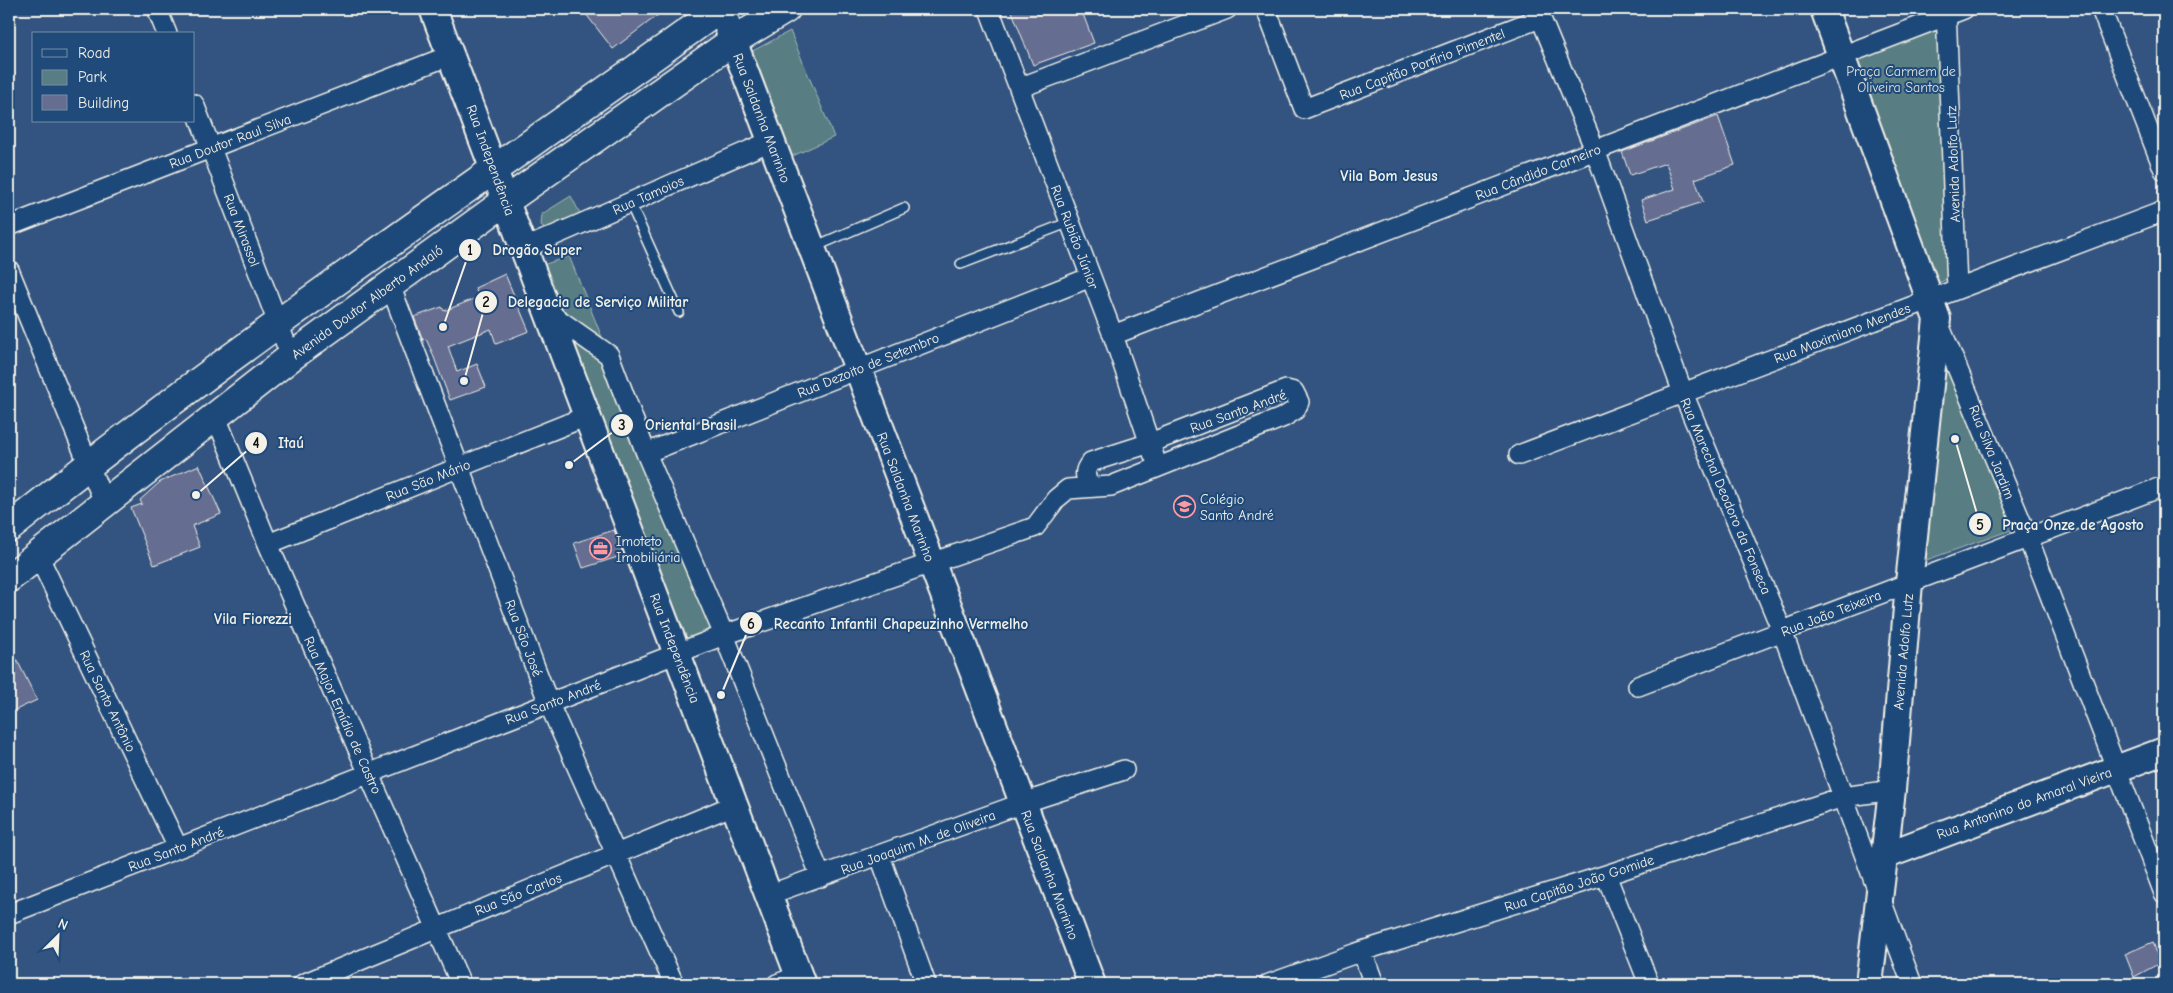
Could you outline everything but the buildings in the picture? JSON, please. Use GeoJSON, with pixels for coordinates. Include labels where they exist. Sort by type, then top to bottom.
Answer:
{"type":"FeatureCollection","features":[{"type":"Feature","properties":{"kind":"main road"},"geometry":{"type":"LineString","coordinates":[[9,528],[89,464],[278,324],[721,9]]}},
{"type":"Feature","properties":{"kind":"main road","name":"Avenida Doutor Alberto Andaló"},"geometry":{"type":"LineString","coordinates":[[9,578],[291,357],[390,284],[733,41],[786,9]]}},
{"type":"Feature","properties":{"kind":"street"},"geometry":{"type":"LineString","coordinates":[[158,9],[166,32]]}},
{"type":"Feature","properties":{"kind":"street","name":"Rua Independência"},"geometry":{"type":"LineString","coordinates":[[434,9],[496,169],[506,201],[768,895],[792,981]]}},
{"type":"Feature","properties":{"kind":"street","name":"Rua Saldanha Marinho"},"geometry":{"type":"LineString","coordinates":[[721,9],[1092,984]]}},
{"type":"Feature","properties":{"kind":"street","name":"Rua Rubião Júnior"},"geometry":{"type":"LineString","coordinates":[[988,9],[1113,335],[1158,466]]}},
{"type":"Feature","properties":{"kind":"street"},"geometry":{"type":"LineString","coordinates":[[1019,88],[1227,9]]}},
{"type":"Feature","properties":{"kind":"street","name":"Rua Capitão Porfírio Pimentel"},"geometry":{"type":"LineString","coordinates":[[1266,9],[1304,109],[1538,13]]}},
{"type":"Feature","properties":{"kind":"street","name":"Rua Silva Jardim"},"geometry":{"type":"LineString","coordinates":[[1824,9],[1933,309],[2028,538],[2164,893]]}},
{"type":"Feature","properties":{"kind":"street"},"geometry":{"type":"LineString","coordinates":[[2101,9],[2164,170]]}},
{"type":"Feature","properties":{"kind":"street","name":"Rua Cândido Carneiro"},"geometry":{"type":"LineString","coordinates":[[1113,335],[1842,56],[1953,11]]}},
{"type":"Feature","properties":{"kind":"street","name":"Avenida Adolfo Lutz"},"geometry":{"type":"LineString","coordinates":[[1953,11],[1957,289]]}},
{"type":"Feature","properties":{"kind":"street","name":"Rua Marechal Deodoro da Fonseca"},"geometry":{"type":"LineString","coordinates":[[1538,13],[1595,150],[1683,393],[1782,631],[1912,984]]}},
{"type":"Feature","properties":{"kind":"street","name":"Rua Doutor Raul Silva"},"geometry":{"type":"LineString","coordinates":[[9,226],[451,55]]}},
{"type":"Feature","properties":{"kind":"street","name":"Rua Mirassol"},"geometry":{"type":"LineString","coordinates":[[195,107],[291,357]]}},
{"type":"Feature","properties":{"kind":"street","name":"Rua Tamoios"},"geometry":{"type":"LineString","coordinates":[[523,245],[537,243],[771,141]]}},
{"type":"Feature","properties":{"kind":"street","name":"Rua Maximiano Mendes"},"geometry":{"type":"LineString","coordinates":[[1519,455],[1683,393],[1933,309],[1957,289],[2164,211]]}},
{"type":"Feature","properties":{"kind":"street"},"geometry":{"type":"LineString","coordinates":[[9,270],[104,502]]}},
{"type":"Feature","properties":{"kind":"street","name":"Rua Dezoito de Setembro"},"geometry":{"type":"LineString","coordinates":[[646,453],[1091,277]]}},
{"type":"Feature","properties":{"kind":"street","name":"Rua São José"},"geometry":{"type":"LineString","coordinates":[[390,284],[549,704],[674,984]]}},
{"type":"Feature","properties":{"kind":"street","name":"Avenida Adolfo Lutz"},"geometry":{"type":"LineString","coordinates":[[1869,984],[1878,890],[1892,790],[1933,309]]}},
{"type":"Feature","properties":{"kind":"street"},"geometry":{"type":"LineString","coordinates":[[548,312],[609,355],[646,453],[724,635],[821,877]]}},
{"type":"Feature","properties":{"kind":"street","name":"Rua Santo André"},"geometry":{"type":"LineString","coordinates":[[9,914],[724,635],[1035,527],[1056,499],[1068,489],[1089,486],[1111,486],[1284,417],[1295,410],[1299,402],[1294,392],[1286,390],[1150,443],[1091,462],[1086,468],[1085,474],[1089,486]]}},
{"type":"Feature","properties":{"kind":"street"},"geometry":{"type":"LineString","coordinates":[[1228,413],[1235,436]]}},
{"type":"Feature","properties":{"kind":"street","name":"Rua São Mário"},"geometry":{"type":"LineString","coordinates":[[268,544],[588,416]]}},
{"type":"Feature","properties":{"kind":"street","name":"Rua Major Emídio de Castro"},"geometry":{"type":"LineString","coordinates":[[216,417],[268,544],[461,984]]}},
{"type":"Feature","properties":{"kind":"street"},"geometry":{"type":"LineString","coordinates":[[1182,431],[1191,453]]}},
{"type":"Feature","properties":{"kind":"street","name":"Rua João Teixeira"},"geometry":{"type":"LineString","coordinates":[[1638,686],[2164,486]]}},
{"type":"Feature","properties":{"kind":"street","name":"Rua Santo Antônio"},"geometry":{"type":"LineString","coordinates":[[38,555],[178,848]]}},
{"type":"Feature","properties":{"kind":"street","name":"Rua Antonino do Amaral Vieira"},"geometry":{"type":"LineString","coordinates":[[1884,856],[2164,751]]}},
{"type":"Feature","properties":{"kind":"street","name":"Rua Joaquim M. de Oliveira"},"geometry":{"type":"LineString","coordinates":[[768,895],[1022,804],[1124,770]]}},
{"type":"Feature","properties":{"kind":"street","name":"Rua Capitão João Gomide"},"geometry":{"type":"LineString","coordinates":[[1269,984],[1362,951],[1606,875],[1844,797],[1892,790]]}},
{"type":"Feature","properties":{"kind":"street","name":"Rua São Carlos"},"geometry":{"type":"LineString","coordinates":[[303,984],[734,805]]}},
{"type":"Feature","properties":{"kind":"street"},"geometry":{"type":"LineString","coordinates":[[880,856],[926,984]]}},
{"type":"Feature","properties":{"kind":"street"},"geometry":{"type":"LineString","coordinates":[[1606,875],[1649,984]]}},
{"type":"Feature","properties":{"kind":"street"},"geometry":{"type":"LineString","coordinates":[[1362,951],[1374,984]]}},
{"type":"Feature","properties":{"kind":"lane"},"geometry":{"type":"LineString","coordinates":[[630,203],[679,312]]}},
{"type":"Feature","properties":{"kind":"lane"},"geometry":{"type":"LineString","coordinates":[[812,248],[904,208]]}},
{"type":"Feature","properties":{"kind":"lane"},"geometry":{"type":"LineString","coordinates":[[961,264],[1070,222]]}},
{"type":"Feature","properties":{"kind":"green space","name":"Praça Carmem de Oliveira Santos"},"geometry":{"type":"Polygon","coordinates":[[[1940,18],[1949,278],[1931,287],[1850,57],[1940,18]]]}},
{"type":"Feature","properties":{"kind":"green space"},"geometry":{"type":"Polygon","coordinates":[[[790,31],[834,137],[784,160],[745,55],[790,31]]]}},
{"type":"Feature","properties":{"kind":"green space"},"geometry":{"type":"Polygon","coordinates":[[[571,196],[582,217],[547,230],[541,225],[542,214],[571,196]]]}},
{"type":"Feature","properties":{"kind":"green space"},"geometry":{"type":"Polygon","coordinates":[[[569,256],[606,347],[557,311],[540,266],[569,256]]]}},
{"type":"Feature","properties":{"kind":"green space"},"geometry":{"type":"Polygon","coordinates":[[[556,322],[603,356],[719,636],[683,653],[556,322]]]}},
{"type":"Feature","properties":{"kind":"green space"},"geometry":{"type":"Polygon","coordinates":[[[1942,348],[2014,529],[1918,563],[1942,348]]]}},
{"type":"Feature","properties":{"kind":"place","name":"Drogão Super"},"geometry":{"type":"Point","coordinates":[443,327]}},
{"type":"Feature","properties":{"kind":"place","name":"Delegacia de Serviço Militar"},"geometry":{"type":"Point","coordinates":[464,381]}},
{"type":"Feature","properties":{"kind":"place","name":"Praça Onze de Agosto"},"geometry":{"type":"Point","coordinates":[1955,439]}},
{"type":"Feature","properties":{"kind":"place","name":"Oriental Brasil"},"geometry":{"type":"Point","coordinates":[569,465]}},
{"type":"Feature","properties":{"kind":"place","name":"Itaú"},"geometry":{"type":"Point","coordinates":[196,495]}},
{"type":"Feature","properties":{"kind":"place","name":"Colégio Santo André"},"geometry":{"type":"Point","coordinates":[1184,507]}},
{"type":"Feature","properties":{"kind":"place","name":"Imoteto Imobiliária"},"geometry":{"type":"Point","coordinates":[600,549]}},
{"type":"Feature","properties":{"kind":"place","name":"Recanto Infantil Chapeuzinho Vermelho"},"geometry":{"type":"Point","coordinates":[721,695]}},
{"type":"Feature","properties":{"kind":"district","name":"Vila Bom Jesus"},"geometry":{"type":"Point","coordinates":[1389,176]}},
{"type":"Feature","properties":{"kind":"district","name":"Vila Fiorezzi"},"geometry":{"type":"Point","coordinates":[253,619]}}]}
